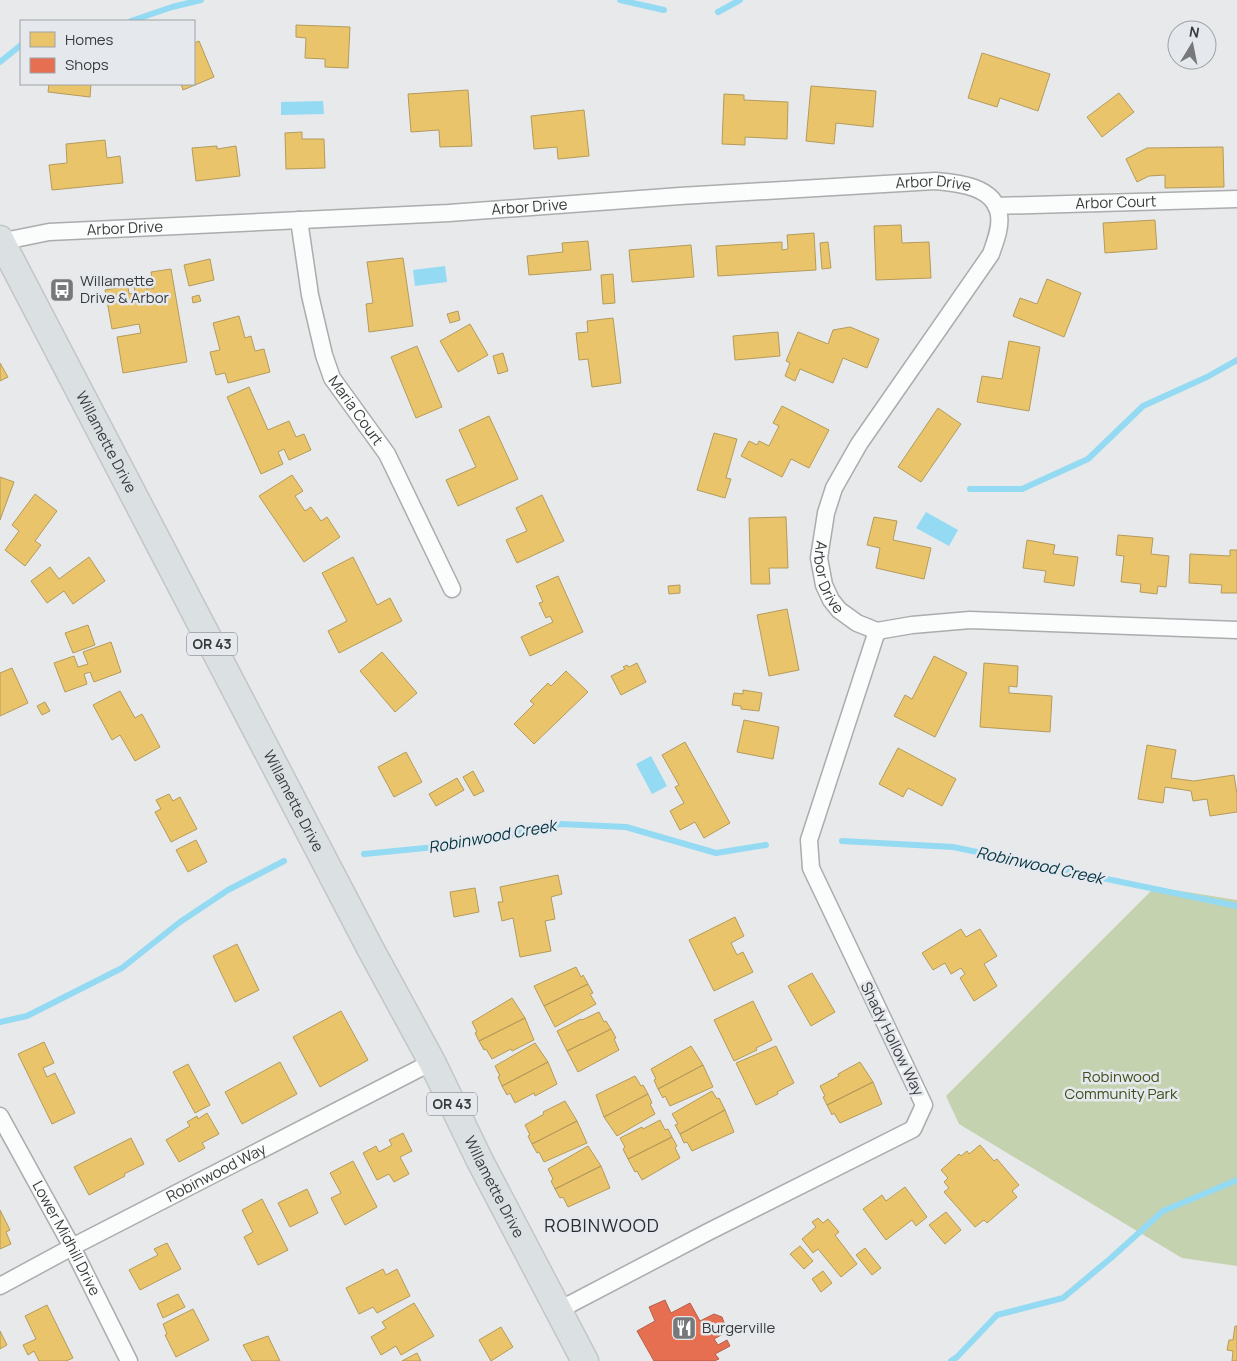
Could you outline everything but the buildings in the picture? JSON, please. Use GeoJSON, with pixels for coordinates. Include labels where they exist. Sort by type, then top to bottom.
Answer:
{"type":"FeatureCollection","features":[{"type":"Feature","properties":{"kind":"main road","name":"Willamette Drive"},"geometry":{"type":"LineString","coordinates":[[0,241],[370,948],[432,1062],[485,1169],[585,1361]]}},
{"type":"Feature","properties":{"kind":"street","name":"Arbor Drive"},"geometry":{"type":"LineString","coordinates":[[0,241],[49,232],[449,213],[670,196],[935,181],[971,186],[990,198],[996,206],[999,215],[999,230],[991,254],[858,444],[834,488],[826,513],[819,558],[824,584],[831,600],[839,610],[857,623],[877,631]]}},
{"type":"Feature","properties":{"kind":"street","name":"Arbor Court"},"geometry":{"type":"LineString","coordinates":[[996,206],[1237,199]]}},
{"type":"Feature","properties":{"kind":"street","name":"Maria Court"},"geometry":{"type":"LineString","coordinates":[[299,220],[310,295],[324,355],[332,378],[387,454],[452,589]]}},
{"type":"Feature","properties":{"kind":"street"},"geometry":{"type":"LineString","coordinates":[[877,631],[970,620],[1237,630]]}},
{"type":"Feature","properties":{"kind":"street","name":"Shady Hollow Way"},"geometry":{"type":"LineString","coordinates":[[559,1310],[708,1232],[913,1129],[924,1105],[815,880],[811,868],[809,840],[877,631]]}},
{"type":"Feature","properties":{"kind":"street","name":"Robinwood Way"},"geometry":{"type":"LineString","coordinates":[[0,1286],[72,1246],[432,1062]]}},
{"type":"Feature","properties":{"kind":"street","name":"Lower Midhill Drive"},"geometry":{"type":"LineString","coordinates":[[0,1116],[72,1246],[129,1361]]}},
{"type":"Feature","properties":{"kind":"green space","name":"Robinwood Community Park"},"geometry":{"type":"Polygon","coordinates":[[[1155,887],[1237,900],[1237,1266],[1182,1258],[959,1124],[946,1096],[1155,887]]]}},
{"type":"Feature","properties":{"kind":"water"},"geometry":{"type":"Polygon","coordinates":[[[323,101],[324,114],[281,115],[281,102],[323,101]]]}},
{"type":"Feature","properties":{"kind":"water"},"geometry":{"type":"Polygon","coordinates":[[[445,266],[447,282],[415,286],[413,270],[445,266]]]}},
{"type":"Feature","properties":{"kind":"water"},"geometry":{"type":"Polygon","coordinates":[[[926,512],[958,530],[949,546],[916,528],[926,512]]]}},
{"type":"Feature","properties":{"kind":"water"},"geometry":{"type":"Polygon","coordinates":[[[651,756],[667,786],[652,794],[636,764],[651,756]]]}},
{"type":"Feature","properties":{"kind":"waterway"},"geometry":{"type":"LineString","coordinates":[[134,20],[172,7],[201,0]]}},
{"type":"Feature","properties":{"kind":"waterway"},"geometry":{"type":"LineString","coordinates":[[620,0],[664,10]]}},
{"type":"Feature","properties":{"kind":"waterway"},"geometry":{"type":"LineString","coordinates":[[718,12],[740,0]]}},
{"type":"Feature","properties":{"kind":"waterway"},"geometry":{"type":"LineString","coordinates":[[0,62],[20,46]]}},
{"type":"Feature","properties":{"kind":"waterway"},"geometry":{"type":"LineString","coordinates":[[970,489],[1022,489],[1088,459],[1143,406],[1207,377],[1237,360]]}},
{"type":"Feature","properties":{"kind":"waterway","name":"Robinwood Creek"},"geometry":{"type":"LineString","coordinates":[[364,854],[466,844],[561,824],[626,827],[716,853],[766,845]]}},
{"type":"Feature","properties":{"kind":"waterway","name":"Robinwood Creek"},"geometry":{"type":"LineString","coordinates":[[842,841],[953,847],[1237,906]]}},
{"type":"Feature","properties":{"kind":"waterway","name":"Robinwood Creek"},"geometry":{"type":"LineString","coordinates":[[0,1022],[27,1016],[122,968],[180,922],[228,890],[284,861]]}},
{"type":"Feature","properties":{"kind":"waterway"},"geometry":{"type":"LineString","coordinates":[[951,1361],[997,1315],[1063,1298],[1163,1211],[1237,1180]]}},
{"type":"Feature","properties":{"kind":"place","name":"Willamette Drive & Arbor"},"geometry":{"type":"Point","coordinates":[62,290]}},
{"type":"Feature","properties":{"kind":"place","name":"Burgerville"},"geometry":{"type":"Point","coordinates":[684,1328]}},
{"type":"Feature","properties":{"kind":"district","name":"ROBINWOOD"},"geometry":{"type":"Point","coordinates":[602,1226]}}]}
